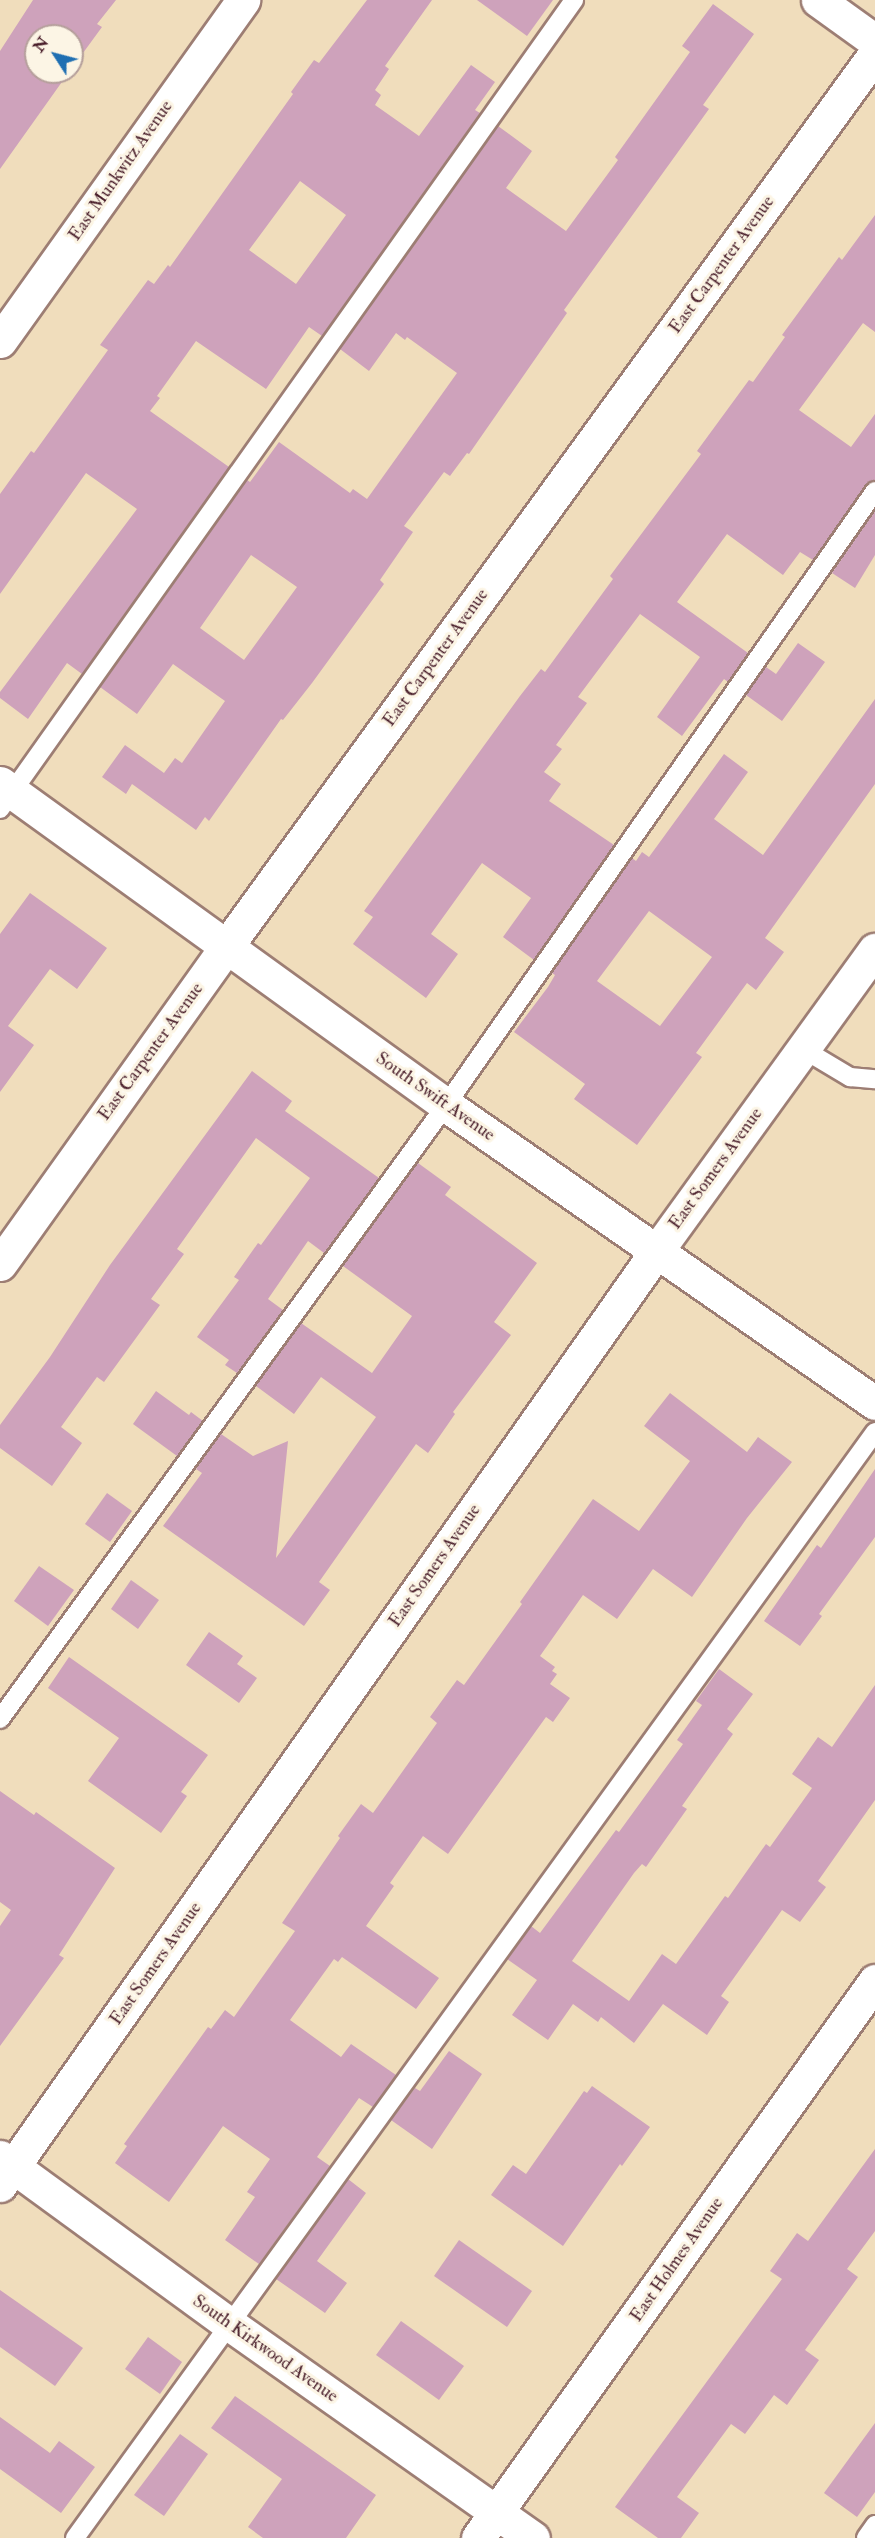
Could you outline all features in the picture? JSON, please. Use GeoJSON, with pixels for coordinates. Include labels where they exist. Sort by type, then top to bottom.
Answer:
{"type":"FeatureCollection","features":[{"type":"Feature","properties":{"kind":"street","name":"East Munkwitz Avenue"},"geometry":{"type":"LineString","coordinates":[[0,341],[243,0]]}},
{"type":"Feature","properties":{"kind":"street"},"geometry":{"type":"LineString","coordinates":[[818,0],[875,41]]}},
{"type":"Feature","properties":{"kind":"street","name":"East Carpenter Avenue"},"geometry":{"type":"LineString","coordinates":[[0,1264],[226,947],[875,54]]}},
{"type":"Feature","properties":{"kind":"street","name":"South Swift Avenue"},"geometry":{"type":"LineString","coordinates":[[4,795],[226,947],[446,1105],[875,1403]]}},
{"type":"Feature","properties":{"kind":"street","name":"East Somers Avenue"},"geometry":{"type":"LineString","coordinates":[[4,2169],[656,1252],[875,950]]}},
{"type":"Feature","properties":{"kind":"street","name":"East Holmes Avenue"},"geometry":{"type":"LineString","coordinates":[[487,2525],[875,1981]]}},
{"type":"Feature","properties":{"kind":"street","name":"South Kirkwood Avenue"},"geometry":{"type":"LineString","coordinates":[[4,2169],[228,2323],[487,2525],[533,2538]]}},
{"type":"Feature","properties":{"kind":"lane"},"geometry":{"type":"LineString","coordinates":[[4,795],[574,0]]}},
{"type":"Feature","properties":{"kind":"lane"},"geometry":{"type":"LineString","coordinates":[[0,1719],[446,1105],[875,491]]}},
{"type":"Feature","properties":{"kind":"lane"},"geometry":{"type":"LineString","coordinates":[[803,1049],[850,1077],[875,1079]]}},
{"type":"Feature","properties":{"kind":"lane"},"geometry":{"type":"LineString","coordinates":[[75,2538],[228,2323],[875,1432]]}},
{"type":"Feature","properties":{"kind":"lane"},"geometry":{"type":"LineString","coordinates":[[866,2538],[875,2525]]}},
{"type":"Feature","properties":{"kind":"building"},"geometry":{"type":"Polygon","coordinates":[[[33,0],[116,0],[97,24],[102,27],[84,52],[84,24],[24,24],[24,84],[60,84],[0,169],[0,51],[33,0]]]}},
{"type":"Feature","properties":{"kind":"building"},"geometry":{"type":"Polygon","coordinates":[[[367,0],[432,0],[385,66],[389,69],[375,90],[381,95],[375,105],[419,136],[471,65],[495,82],[475,110],[480,113],[322,336],[309,327],[266,389],[196,341],[157,396],[160,398],[150,411],[229,467],[82,674],[67,663],[28,719],[0,698],[0,692],[137,509],[86,473],[0,594],[0,494],[31,451],[34,453],[108,350],[100,345],[148,280],[154,284],[168,265],[170,267],[293,94],[291,92],[314,60],[319,63],[367,0]],[[300,181],[249,250],[296,284],[346,215],[300,181]]]}},
{"type":"Feature","properties":{"kind":"building"},"geometry":{"type":"Polygon","coordinates":[[[477,0],[553,0],[527,36],[477,0]]]}},
{"type":"Feature","properties":{"kind":"building"},"geometry":{"type":"Polygon","coordinates":[[[713,4],[754,34],[703,105],[709,109],[564,310],[567,313],[469,454],[467,453],[450,476],[444,472],[404,526],[413,532],[380,580],[384,584],[312,683],[283,720],[281,719],[209,821],[205,817],[196,830],[132,784],[126,794],[102,777],[125,745],[164,773],[175,758],[182,763],[225,701],[173,664],[137,714],[100,687],[247,480],[250,482],[279,442],[350,493],[353,489],[367,499],[457,373],[407,337],[405,340],[396,333],[369,371],[340,349],[498,126],[532,151],[506,188],[566,231],[618,160],[615,157],[690,52],[682,46],[713,4]],[[251,555],[200,628],[244,660],[297,587],[251,555]]]}},
{"type":"Feature","properties":{"kind":"building"},"geometry":{"type":"Polygon","coordinates":[[[875,215],[875,332],[863,323],[799,410],[851,447],[875,414],[875,480],[866,485],[813,560],[800,552],[783,575],[727,534],[677,602],[748,653],[728,682],[724,679],[682,736],[657,717],[700,657],[640,614],[578,697],[587,703],[556,745],[562,749],[544,772],[561,784],[549,801],[614,845],[534,960],[503,937],[531,898],[482,863],[431,934],[458,954],[426,998],[353,944],[373,917],[364,911],[520,696],[541,669],[545,672],[613,579],[610,576],[701,454],[697,451],[749,380],[753,382],[785,337],[782,335],[839,257],[842,260],[875,215]]]}},
{"type":"Feature","properties":{"kind":"building"},"geometry":{"type":"Polygon","coordinates":[[[875,511],[875,555],[855,588],[832,573],[875,511]]]}},
{"type":"Feature","properties":{"kind":"building"},"geometry":{"type":"Polygon","coordinates":[[[798,643],[825,662],[782,721],[746,695],[766,667],[776,674],[798,643]]]}},
{"type":"Feature","properties":{"kind":"building"},"geometry":{"type":"Polygon","coordinates":[[[875,699],[875,784],[765,938],[784,952],[756,990],[747,983],[696,1053],[702,1057],[637,1145],[574,1099],[585,1084],[514,1032],[548,987],[555,975],[552,973],[632,858],[636,861],[642,852],[649,857],[724,754],[748,772],[714,819],[763,855],[875,699]],[[649,911],[597,981],[660,1026],[712,957],[649,911]]]}},
{"type":"Feature","properties":{"kind":"building"},"geometry":{"type":"Polygon","coordinates":[[[30,893],[107,948],[77,989],[50,969],[8,1026],[34,1045],[0,1092],[0,934],[30,893]]]}},
{"type":"Feature","properties":{"kind":"building"},"geometry":{"type":"Polygon","coordinates":[[[252,1071],[292,1101],[285,1111],[379,1178],[324,1253],[308,1241],[268,1299],[283,1310],[237,1373],[225,1365],[229,1360],[197,1337],[239,1280],[234,1277],[258,1243],[261,1245],[310,1178],[256,1138],[177,1249],[184,1254],[151,1299],[160,1305],[104,1382],[97,1377],[61,1427],[82,1443],[52,1486],[0,1448],[0,1425],[50,1357],[110,1265],[252,1071]]]}},
{"type":"Feature","properties":{"kind":"building"},"geometry":{"type":"Polygon","coordinates":[[[418,1163],[451,1187],[445,1195],[537,1263],[494,1322],[511,1335],[453,1412],[455,1414],[428,1453],[416,1444],[319,1582],[330,1590],[304,1626],[163,1526],[202,1473],[196,1469],[221,1434],[253,1456],[288,1441],[276,1558],[376,1417],[321,1377],[294,1414],[256,1386],[301,1323],[372,1373],[412,1316],[343,1266],[418,1163]]]}},
{"type":"Feature","properties":{"kind":"building"},"geometry":{"type":"Polygon","coordinates":[[[156,1391],[189,1415],[191,1412],[203,1421],[177,1456],[133,1424],[156,1391]]]}},
{"type":"Feature","properties":{"kind":"building"},"geometry":{"type":"Polygon","coordinates":[[[670,1393],[747,1452],[758,1437],[792,1462],[747,1518],[692,1597],[653,1569],[617,1619],[583,1595],[540,1656],[555,1667],[552,1671],[557,1674],[550,1684],[570,1698],[553,1722],[546,1717],[448,1854],[423,1836],[390,1883],[394,1886],[366,1926],[439,1978],[416,2009],[342,1957],[338,1962],[334,1959],[290,2020],[341,2057],[351,2044],[396,2075],[373,2107],[359,2098],[317,2157],[330,2166],[259,2264],[225,2240],[255,2197],[247,2192],[270,2159],[223,2126],[169,2202],[115,2163],[127,2146],[124,2144],[208,2027],[211,2029],[225,2010],[234,2017],[295,1931],[282,1923],[340,1838],[338,1836],[361,1804],[373,1813],[437,1723],[430,1717],[457,1680],[464,1685],[593,1499],[639,1531],[690,1461],[644,1426],[670,1393]]]}},
{"type":"Feature","properties":{"kind":"building"},"geometry":{"type":"Polygon","coordinates":[[[875,1469],[875,1537],[819,1614],[822,1616],[800,1646],[764,1621],[817,1545],[821,1548],[875,1469]]]}},
{"type":"Feature","properties":{"kind":"building"},"geometry":{"type":"Polygon","coordinates":[[[107,1493],[132,1511],[110,1542],[85,1524],[107,1493]]]}},
{"type":"Feature","properties":{"kind":"building"},"geometry":{"type":"Polygon","coordinates":[[[39,1566],[74,1590],[48,1626],[14,1601],[39,1566]]]}},
{"type":"Feature","properties":{"kind":"building"},"geometry":{"type":"Polygon","coordinates":[[[131,1580],[159,1600],[138,1629],[111,1609],[131,1580]]]}},
{"type":"Feature","properties":{"kind":"building"},"geometry":{"type":"Polygon","coordinates":[[[209,1632],[243,1656],[237,1664],[257,1678],[239,1703],[186,1665],[209,1632]]]}},
{"type":"Feature","properties":{"kind":"building"},"geometry":{"type":"Polygon","coordinates":[[[69,1657],[208,1755],[181,1792],[187,1796],[161,1833],[88,1781],[119,1738],[48,1688],[69,1657]]]}},
{"type":"Feature","properties":{"kind":"building"},"geometry":{"type":"Polygon","coordinates":[[[719,1669],[753,1694],[727,1729],[733,1734],[682,1806],[687,1809],[646,1867],[642,1864],[634,1873],[572,1961],[629,2001],[662,1954],[676,1964],[725,1896],[728,1898],[766,1844],[770,1847],[812,1788],[792,1774],[818,1737],[832,1747],[875,1685],[875,1800],[818,1881],[826,1887],[800,1922],[782,1910],[721,1996],[729,2002],[707,2035],[663,2004],[634,2043],[601,2017],[598,2022],[573,2004],[548,2040],[512,2015],[537,1980],[507,1959],[531,1926],[540,1933],[616,1830],[619,1832],[683,1744],[677,1740],[702,1705],[696,1701],[719,1669]]]}},
{"type":"Feature","properties":{"kind":"building"},"geometry":{"type":"Polygon","coordinates":[[[0,1791],[34,1815],[36,1812],[115,1868],[59,1955],[64,1958],[0,2046],[0,1926],[11,1910],[0,1902],[0,1791]]]}},
{"type":"Feature","properties":{"kind":"building"},"geometry":{"type":"Polygon","coordinates":[[[449,2051],[482,2074],[432,2149],[391,2120],[415,2088],[420,2091],[449,2051]]]}},
{"type":"Feature","properties":{"kind":"building"},"geometry":{"type":"Polygon","coordinates":[[[592,2086],[650,2127],[622,2166],[620,2164],[563,2246],[491,2195],[513,2165],[526,2174],[584,2091],[587,2093],[592,2086]]]}},
{"type":"Feature","properties":{"kind":"building"},"geometry":{"type":"Polygon","coordinates":[[[875,2149],[875,2231],[847,2269],[858,2277],[805,2350],[819,2360],[787,2405],[774,2395],[745,2434],[731,2424],[677,2497],[699,2513],[681,2538],[658,2538],[615,2507],[782,2279],[770,2271],[797,2233],[808,2241],[875,2149]]]}},
{"type":"Feature","properties":{"kind":"building"},"geometry":{"type":"Polygon","coordinates":[[[348,2179],[366,2193],[317,2261],[347,2283],[325,2313],[276,2279],[348,2179]]]}},
{"type":"Feature","properties":{"kind":"building"},"geometry":{"type":"Polygon","coordinates":[[[459,2240],[532,2291],[507,2327],[434,2276],[459,2240]]]}},
{"type":"Feature","properties":{"kind":"building"},"geometry":{"type":"Polygon","coordinates":[[[0,2290],[83,2348],[55,2386],[0,2347],[0,2290]]]}},
{"type":"Feature","properties":{"kind":"building"},"geometry":{"type":"Polygon","coordinates":[[[401,2321],[464,2366],[439,2400],[376,2355],[401,2321]]]}},
{"type":"Feature","properties":{"kind":"building"},"geometry":{"type":"Polygon","coordinates":[[[148,2337],[182,2362],[160,2394],[125,2369],[148,2337]]]}},
{"type":"Feature","properties":{"kind":"building"},"geometry":{"type":"Polygon","coordinates":[[[235,2396],[376,2495],[346,2538],[263,2538],[248,2527],[282,2479],[211,2428],[235,2396]]]}},
{"type":"Feature","properties":{"kind":"building"},"geometry":{"type":"Polygon","coordinates":[[[0,2417],[50,2453],[59,2441],[95,2467],[61,2513],[0,2469],[0,2417]]]}},
{"type":"Feature","properties":{"kind":"building"},"geometry":{"type":"Polygon","coordinates":[[[875,2423],[875,2492],[857,2517],[824,2493],[875,2423]]]}},
{"type":"Feature","properties":{"kind":"building"},"geometry":{"type":"Polygon","coordinates":[[[180,2434],[208,2454],[164,2516],[134,2495],[180,2434]]]}}]}
